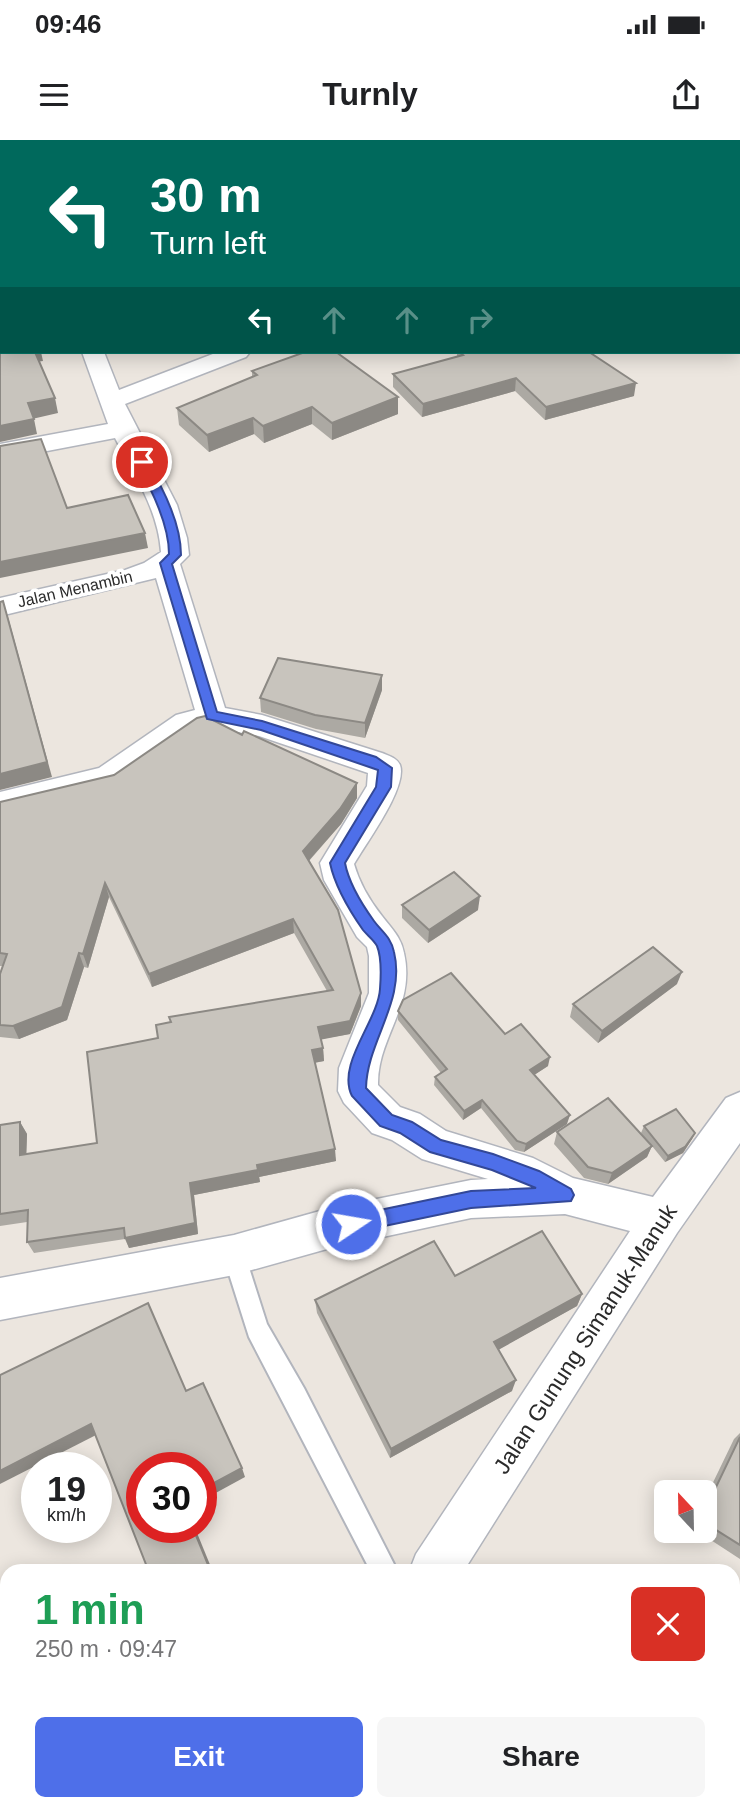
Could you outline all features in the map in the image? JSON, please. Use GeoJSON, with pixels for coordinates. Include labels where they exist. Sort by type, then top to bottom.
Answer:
{"type":"FeatureCollection","features":[{"type":"Feature","properties":{"kind":"street"},"geometry":{"type":"LineString","coordinates":[[94,354],[123,429],[151,479],[175,539],[175,555],[166,563],[212,716]]}},
{"type":"Feature","properties":{"kind":"street"},"geometry":{"type":"LineString","coordinates":[[111,401],[232,354]]}},
{"type":"Feature","properties":{"kind":"street"},"geometry":{"type":"LineString","coordinates":[[0,452],[123,429]]}},
{"type":"Feature","properties":{"kind":"street","name":"Jalan Menambin"},"geometry":{"type":"LineString","coordinates":[[0,607],[133,577],[166,563]]}},
{"type":"Feature","properties":{"kind":"street"},"geometry":{"type":"LineString","coordinates":[[0,804],[109,777],[187,723],[212,716],[262,726],[371,761],[385,768],[383,787],[337,863],[341,880],[370,927],[383,941],[387,956],[388,993],[358,1068],[358,1091],[386,1120],[406,1127],[436,1146],[493,1162],[533,1177],[565,1195],[662,1219]]}},
{"type":"Feature","properties":{"kind":"street","name":"Jalan Gunung Simanuk-Manuk"},"geometry":{"type":"LineString","coordinates":[[439,1564],[662,1219],[740,1110]]}},
{"type":"Feature","properties":{"kind":"street"},"geometry":{"type":"LineString","coordinates":[[0,1299],[234,1255],[327,1229],[471,1199],[565,1195]]}},
{"type":"Feature","properties":{"kind":"lane"},"geometry":{"type":"LineString","coordinates":[[234,1255],[257,1329],[381,1564]]}},
{"type":"Feature","properties":{"kind":"building"},"geometry":{"type":"Polygon","coordinates":[[[0,354],[36,354],[55,398],[28,403],[34,419],[0,426],[0,354]]]}},
{"type":"Feature","properties":{"kind":"building"},"geometry":{"type":"Polygon","coordinates":[[[299,354],[339,354],[398,397],[332,423],[312,407],[263,426],[253,418],[207,435],[177,408],[257,375],[252,371],[299,354]]]}},
{"type":"Feature","properties":{"kind":"building"},"geometry":{"type":"Polygon","coordinates":[[[592,354],[636,383],[546,407],[516,378],[423,404],[393,374],[463,355],[592,354]]]}},
{"type":"Feature","properties":{"kind":"building"},"geometry":{"type":"Polygon","coordinates":[[[41,439],[67,508],[128,495],[145,533],[0,562],[0,446],[41,439]]]}},
{"type":"Feature","properties":{"kind":"building"},"geometry":{"type":"Polygon","coordinates":[[[3,601],[47,762],[0,774],[0,602],[3,601]]]}},
{"type":"Feature","properties":{"kind":"building"},"geometry":{"type":"Polygon","coordinates":[[[278,658],[382,675],[365,723],[315,715],[260,698],[278,658]]]}},
{"type":"Feature","properties":{"kind":"building"},"geometry":{"type":"Polygon","coordinates":[[[205,716],[242,735],[244,731],[357,783],[340,809],[303,851],[338,910],[361,993],[350,1021],[318,1027],[323,1048],[312,1050],[335,1149],[257,1165],[258,1170],[190,1183],[195,1223],[125,1238],[124,1228],[27,1242],[28,1210],[0,1214],[0,1125],[20,1122],[20,1155],[97,1143],[87,1052],[158,1038],[156,1025],[171,1022],[169,1017],[333,990],[293,919],[149,974],[105,883],[83,954],[79,953],[62,1007],[13,1026],[0,1025],[0,974],[7,954],[0,953],[0,802],[114,775],[197,718],[205,716]]]}},
{"type":"Feature","properties":{"kind":"building"},"geometry":{"type":"Polygon","coordinates":[[[454,872],[480,896],[429,930],[402,905],[454,872]]]}},
{"type":"Feature","properties":{"kind":"building"},"geometry":{"type":"Polygon","coordinates":[[[653,947],[682,972],[602,1031],[573,1004],[653,947]]]}},
{"type":"Feature","properties":{"kind":"building"},"geometry":{"type":"Polygon","coordinates":[[[451,973],[505,1034],[521,1024],[550,1057],[530,1070],[570,1115],[526,1144],[517,1141],[482,1100],[464,1111],[435,1077],[447,1069],[398,1011],[403,1000],[451,973]]]}},
{"type":"Feature","properties":{"kind":"building"},"geometry":{"type":"Polygon","coordinates":[[[608,1098],[652,1146],[612,1173],[588,1167],[557,1132],[608,1098]]]}},
{"type":"Feature","properties":{"kind":"building"},"geometry":{"type":"Polygon","coordinates":[[[676,1109],[695,1133],[685,1147],[668,1156],[644,1126],[676,1109]]]}},
{"type":"Feature","properties":{"kind":"building"},"geometry":{"type":"Polygon","coordinates":[[[542,1231],[582,1294],[494,1342],[516,1380],[391,1449],[315,1300],[434,1241],[455,1276],[542,1231]]]}},
{"type":"Feature","properties":{"kind":"building"},"geometry":{"type":"Polygon","coordinates":[[[148,1303],[186,1391],[203,1383],[242,1468],[217,1481],[217,1452],[126,1452],[126,1513],[112,1478],[112,1452],[102,1452],[91,1424],[37,1452],[21,1452],[21,1460],[0,1471],[0,1375],[148,1303]]]}},
{"type":"Feature","properties":{"kind":"building"},"geometry":{"type":"Polygon","coordinates":[[[740,1437],[740,1545],[718,1531],[718,1483],[740,1437]]]}},
{"type":"Feature","properties":{"kind":"building"},"geometry":{"type":"Polygon","coordinates":[[[138,1543],[199,1543],[208,1564],[146,1564],[138,1543]]]}},
{"type":"Feature","properties":{"kind":"route"},"geometry":{"type":"LineString","coordinates":[[142,462],[175,539],[175,555],[166,563],[212,716],[262,726],[371,761],[385,768],[383,787],[337,863],[341,880],[370,927],[383,941],[387,956],[388,993],[358,1068],[358,1091],[386,1120],[406,1127],[436,1146],[493,1162],[533,1177],[565,1195],[471,1199],[351,1224]]}}]}
